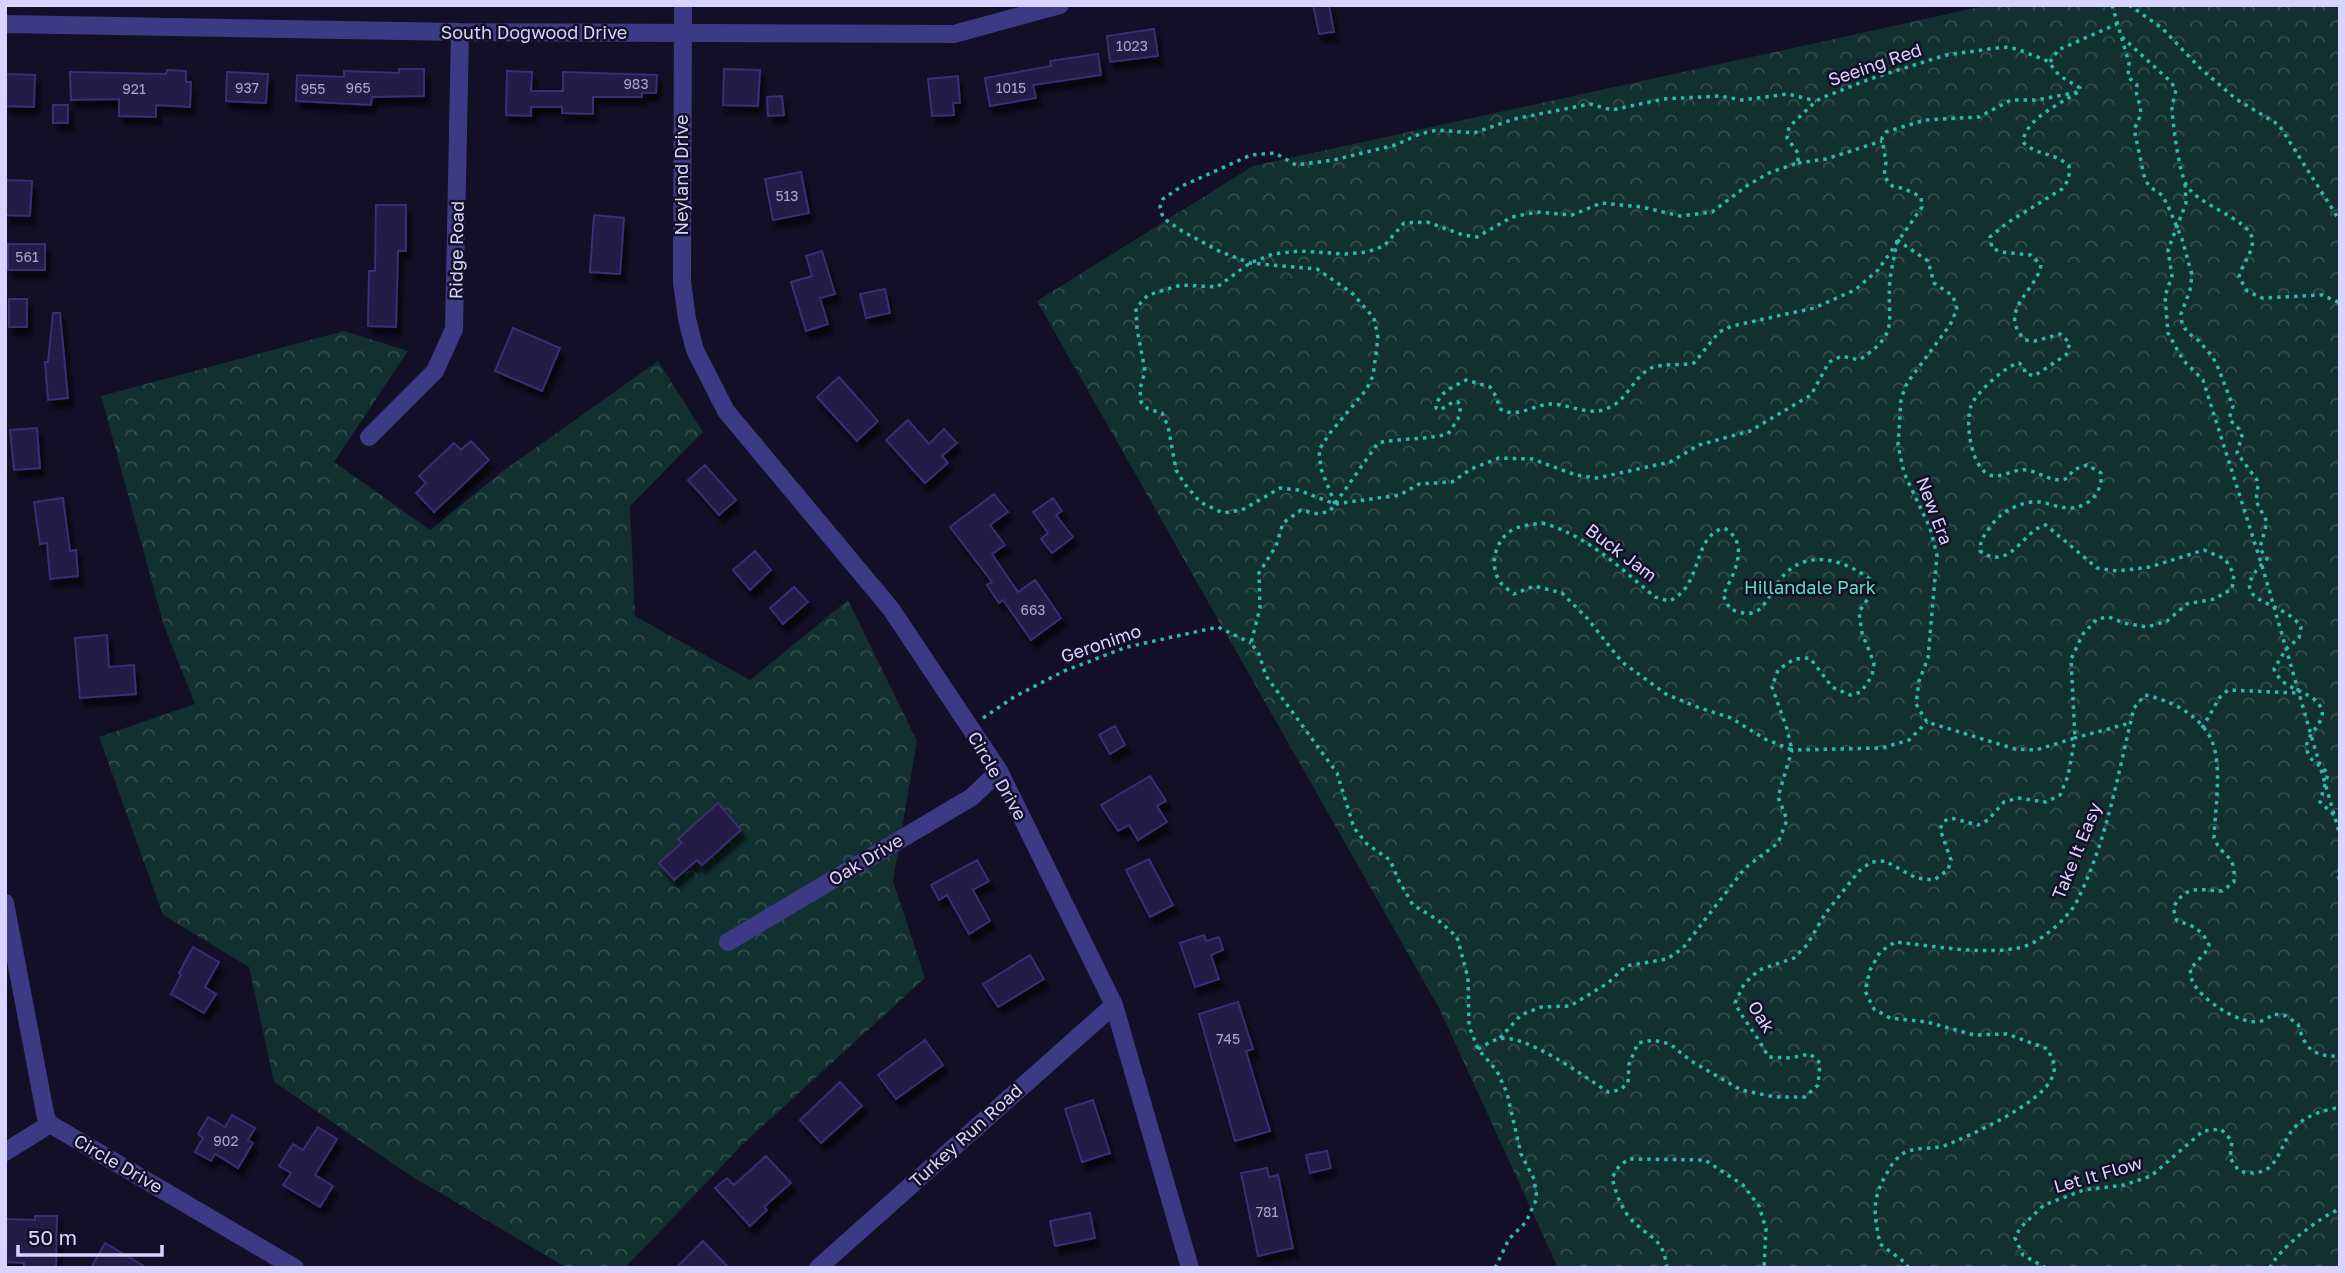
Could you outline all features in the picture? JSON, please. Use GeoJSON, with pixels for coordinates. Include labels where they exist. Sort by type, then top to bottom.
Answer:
{"type":"FeatureCollection","features":[{"type":"Feature","properties":{"kind":"street","name":"Neyland Drive"},"geometry":{"type":"LineString","coordinates":[[683,5],[682,282],[694,344]]}},
{"type":"Feature","properties":{"kind":"street","name":"South Dogwood Drive"},"geometry":{"type":"LineString","coordinates":[[5,24],[460,32],[954,34],[1060,5]]}},
{"type":"Feature","properties":{"kind":"street","name":"Ridge Road"},"geometry":{"type":"LineString","coordinates":[[369,437],[435,371],[454,329],[460,32]]}},
{"type":"Feature","properties":{"kind":"street","name":"Circle Drive"},"geometry":{"type":"LineString","coordinates":[[694,344],[726,411],[891,609],[999,771],[1114,1005],[1190,1268]]}},
{"type":"Feature","properties":{"kind":"street","name":"Oak Drive"},"geometry":{"type":"LineString","coordinates":[[728,942],[972,797],[999,771]]}},
{"type":"Feature","properties":{"kind":"street"},"geometry":{"type":"LineString","coordinates":[[5,902],[46,1118],[50,1124],[5,1152]]}},
{"type":"Feature","properties":{"kind":"street","name":"Turkey Run Road"},"geometry":{"type":"LineString","coordinates":[[818,1268],[1114,1005]]}},
{"type":"Feature","properties":{"kind":"street","name":"Circle Drive"},"geometry":{"type":"LineString","coordinates":[[50,1124],[295,1268]]}},
{"type":"Feature","properties":{"kind":"path"},"geometry":{"type":"LineString","coordinates":[[2112,5],[2130,69],[2128,77],[2137,85],[2136,92],[2142,106],[2134,129],[2144,167],[2143,175],[2150,187],[2162,195],[2177,227],[2192,275],[2190,290],[2181,314],[2182,323],[2187,332],[2212,356],[2228,392],[2233,406],[2229,419],[2242,436],[2237,453],[2257,480],[2256,501],[2267,522],[2261,550],[2267,559],[2250,582],[2251,594],[2256,600],[2289,614],[2301,627],[2299,638],[2286,649],[2274,670],[2280,681],[2318,703],[2322,709],[2320,721],[2306,748],[2319,765]]}},
{"type":"Feature","properties":{"kind":"path"},"geometry":{"type":"LineString","coordinates":[[2129,5],[2162,28],[2200,68],[2236,99],[2279,125],[2340,221]]}},
{"type":"Feature","properties":{"kind":"path"},"geometry":{"type":"LineString","coordinates":[[2050,62],[2058,50],[2117,24]]}},
{"type":"Feature","properties":{"kind":"path"},"geometry":{"type":"LineString","coordinates":[[2121,35],[2176,89],[2172,106],[2186,204],[2168,250],[2172,276],[2165,296],[2168,333],[2183,360],[2203,380],[2262,564],[2340,835]]}},
{"type":"Feature","properties":{"kind":"path","name":"Seeing Red"},"geometry":{"type":"LineString","coordinates":[[1798,163],[1798,153],[1787,134],[1789,127],[1816,102],[1870,79],[1946,55],[2004,47],[2017,48],[2050,62],[2052,69],[2080,88],[2078,92]]}},
{"type":"Feature","properties":{"kind":"path"},"geometry":{"type":"LineString","coordinates":[[1495,1268],[1509,1239],[1526,1222],[1537,1198],[1534,1179],[1521,1154],[1507,1093],[1497,1070],[1478,1049],[1469,1026],[1468,978],[1457,937],[1438,920],[1413,905],[1390,860],[1367,844],[1354,828],[1337,773],[1266,676],[1259,654],[1251,643],[1259,608],[1259,573],[1276,546],[1283,523],[1301,510],[1318,514],[1330,511],[1378,443],[1427,439],[1448,434],[1458,419],[1461,406],[1458,402],[1453,402],[1440,410],[1435,404],[1442,394],[1466,380],[1490,387],[1497,398],[1499,408],[1510,414],[1550,404],[1588,411],[1605,410],[1620,403],[1630,388],[1650,369],[1693,363],[1719,332],[1732,326],[1814,308],[1855,290],[1878,270],[1922,207],[1921,197],[1892,186],[1884,176],[1886,162],[1882,142],[1886,132],[1925,120],[1979,117],[2011,100],[2037,100],[2078,92]]}},
{"type":"Feature","properties":{"kind":"path"},"geometry":{"type":"LineString","coordinates":[[2075,738],[2071,659],[2083,634],[2097,619],[2109,617],[2147,627],[2167,621],[2188,604],[2214,599],[2232,589],[2234,574],[2225,559],[2204,550],[2150,567],[2117,571],[2097,568],[2046,525],[2038,527],[2015,551],[1988,557],[1980,551],[1980,541],[1997,517],[2011,509],[2034,502],[2068,508],[2084,505],[2095,498],[2102,483],[2101,473],[2087,465],[2073,470],[2068,478],[2059,482],[2027,470],[1992,476],[1984,472],[1975,458],[1968,433],[1971,405],[1989,384],[2011,365],[2019,363],[2024,367],[2025,373],[2034,376],[2050,368],[2066,355],[2070,343],[2060,334],[2035,341],[2025,340],[2018,333],[2015,319],[2018,306],[2040,275],[2042,265],[2031,255],[2001,252],[1992,248],[1990,237],[2007,223],[2062,189],[2069,179],[2069,166],[2058,156],[2032,151],[2023,142],[2024,134],[2040,117],[2078,92]]}},
{"type":"Feature","properties":{"kind":"path"},"geometry":{"type":"LineString","coordinates":[[1335,504],[1321,469],[1319,450],[1366,390],[1373,376],[1378,338],[1374,318],[1352,293],[1317,269],[1251,263],[1219,251],[1182,232],[1163,218],[1160,207],[1163,199],[1182,186],[1251,155],[1275,153],[1296,165],[1321,162],[1395,145],[1437,130],[1474,133],[1514,119],[1590,104],[1612,110],[1663,99],[1720,96],[1742,100],[1788,94],[1816,102]]}},
{"type":"Feature","properties":{"kind":"path"},"geometry":{"type":"LineString","coordinates":[[1882,142],[1771,172],[1748,185],[1712,212],[1680,216],[1642,207],[1601,202],[1572,215],[1537,212],[1512,217],[1477,237],[1463,235],[1427,222],[1404,223],[1384,246],[1367,252],[1345,254],[1300,251],[1273,254],[1251,263],[1217,287],[1181,285],[1148,295],[1136,308],[1137,330],[1145,371],[1140,389],[1141,402],[1148,409],[1162,413],[1168,426],[1176,470],[1184,483],[1200,502],[1223,513],[1242,510],[1280,488],[1298,490],[1335,504],[1400,495],[1419,484],[1452,482],[1471,469],[1499,458],[1532,459],[1576,475],[1597,478],[1670,462],[1699,445],[1750,431],[1811,395],[1829,362],[1842,356],[1859,360],[1880,346],[1891,323],[1890,280],[1897,240]]}},
{"type":"Feature","properties":{"kind":"path"},"geometry":{"type":"LineString","coordinates":[[2185,184],[2199,197],[2248,229],[2252,237],[2252,250],[2242,264],[2239,277],[2247,291],[2262,298],[2322,295],[2340,303]]}},
{"type":"Feature","properties":{"kind":"path","name":"New Era"},"geometry":{"type":"LineString","coordinates":[[1897,240],[1928,261],[1934,283],[1953,296],[1957,309],[1950,325],[1907,383],[1901,399],[1898,445],[1902,464],[1930,528],[1937,555],[1928,658],[1919,681],[1916,704],[1927,722]]}},
{"type":"Feature","properties":{"kind":"path","name":"Buck Jam"},"geometry":{"type":"LineString","coordinates":[[1542,523],[1564,529],[1585,541],[1655,597],[1669,601],[1679,597],[1689,586],[1708,537],[1714,531],[1724,528],[1733,533],[1738,542],[1738,552],[1736,570],[1723,595],[1730,609],[1744,614],[1757,611],[1783,576],[1797,563],[1824,559],[1855,568],[1871,580],[1868,597],[1859,612],[1862,633],[1874,663],[1872,676],[1861,692],[1850,695],[1832,687],[1810,658],[1794,659],[1778,670],[1772,687],[1792,750],[1765,739],[1731,718],[1666,694],[1622,662],[1587,618],[1562,593],[1534,586],[1514,594],[1500,583],[1493,561],[1497,547],[1509,533],[1524,526],[1542,523]]}},
{"type":"Feature","properties":{"kind":"path","name":"Geronimo"},"geometry":{"type":"LineString","coordinates":[[970,727],[1014,697],[1064,671],[1126,647],[1218,627],[1251,643]]}},
{"type":"Feature","properties":{"kind":"path"},"geometry":{"type":"LineString","coordinates":[[2340,673],[2340,681]]}},
{"type":"Feature","properties":{"kind":"path"},"geometry":{"type":"LineString","coordinates":[[2202,728],[2220,697],[2228,690],[2298,692]]}},
{"type":"Feature","properties":{"kind":"path","name":"Take It Easy"},"geometry":{"type":"LineString","coordinates":[[1908,1268],[1907,1264],[1880,1244],[1874,1211],[1877,1190],[1890,1167],[1903,1153],[1919,1148],[1943,1146],[2003,1118],[2038,1095],[2050,1082],[2055,1066],[2048,1049],[2007,1034],[1974,1035],[1927,1022],[1890,1018],[1874,1009],[1865,991],[1870,970],[1880,952],[1895,942],[1969,950],[2019,948],[2038,941],[2056,925],[2075,905],[2108,821],[2134,708],[2145,695],[2162,698],[2194,718],[2213,744],[2217,769],[2214,838],[2218,846],[2230,856],[2235,868],[2234,882],[2222,891],[2192,889],[2181,895],[2174,908],[2177,921],[2193,925],[2205,936],[2208,945],[2205,953],[2190,969],[2192,981],[2206,999],[2225,1012],[2246,1021],[2263,1021],[2273,1014],[2286,1016],[2298,1024],[2303,1043],[2313,1051],[2328,1056],[2340,1056]]}},
{"type":"Feature","properties":{"kind":"path"},"geometry":{"type":"LineString","coordinates":[[1478,1049],[1500,1038],[1521,1016],[1541,1007],[1570,1006],[1608,983],[1626,966],[1667,959],[1683,948],[1745,867],[1778,844],[1787,820],[1778,797],[1792,750],[1882,748],[1909,740],[1927,722],[2015,749],[2036,750],[2131,722]]}},
{"type":"Feature","properties":{"kind":"path","name":"Oak"},"geometry":{"type":"LineString","coordinates":[[1500,1038],[1521,1042],[1558,1059],[1608,1092],[1620,1090],[1628,1083],[1629,1064],[1638,1043],[1653,1040],[1670,1044],[1691,1061],[1741,1090],[1775,1097],[1805,1097],[1818,1085],[1820,1063],[1810,1054],[1790,1058],[1768,1057],[1759,1038],[1744,1023],[1735,1003],[1744,984],[1759,970],[1794,958],[1807,945],[1825,914],[1859,871],[1871,862],[1885,861],[1916,878],[1934,880],[1948,870],[1951,860],[1940,829],[1944,821],[1951,818],[1978,825],[1987,820],[2004,802],[2018,798],[2046,803],[2060,795],[2068,776],[2075,738]]}},
{"type":"Feature","properties":{"kind":"path"},"geometry":{"type":"LineString","coordinates":[[2325,784],[2320,802],[2333,814],[2340,816]]}},
{"type":"Feature","properties":{"kind":"path"},"geometry":{"type":"LineString","coordinates":[[2340,869],[2340,882]]}},
{"type":"Feature","properties":{"kind":"path","name":"Let It Flow"},"geometry":{"type":"LineString","coordinates":[[2046,1268],[2023,1255],[2015,1238],[2020,1228],[2044,1205],[2084,1190],[2124,1185],[2151,1176],[2203,1131],[2221,1129],[2232,1141],[2230,1158],[2234,1165],[2239,1171],[2252,1175],[2271,1167],[2298,1124],[2331,1108],[2340,1108]]}},
{"type":"Feature","properties":{"kind":"path"},"geometry":{"type":"LineString","coordinates":[[1667,1268],[1665,1251],[1653,1237],[1630,1219],[1618,1196],[1612,1178],[1619,1166],[1629,1159],[1705,1160],[1743,1185],[1759,1206],[1766,1229],[1764,1268]]}},
{"type":"Feature","properties":{"kind":"path"},"geometry":{"type":"LineString","coordinates":[[2270,1268],[2281,1250],[2325,1216],[2340,1209]]}},
{"type":"Feature","properties":{"kind":"green space","name":"Hillandale Park"},"geometry":{"type":"Polygon","coordinates":[[[1989,5],[2340,5],[2340,1268],[1558,1268],[1440,1010],[1037,301],[1253,166],[1989,5]]]}},
{"type":"Feature","properties":{"kind":"green space"},"geometry":{"type":"Polygon","coordinates":[[[344,331],[408,351],[334,462],[430,530],[503,471],[658,361],[703,432],[630,506],[635,616],[750,680],[848,600],[917,741],[893,881],[925,978],[743,1144],[625,1268],[567,1268],[408,1174],[274,1082],[249,967],[163,915],[99,737],[195,704],[164,626],[101,396],[344,331]]]}},
{"type":"Feature","properties":{"kind":"building"},"geometry":{"type":"Polygon","coordinates":[[[1313,5],[1329,5],[1334,32],[1319,34],[1313,5]]]}},
{"type":"Feature","properties":{"kind":"building"},"geometry":{"type":"Polygon","coordinates":[[[1154,29],[1158,56],[1110,62],[1107,36],[1154,29]]]}},
{"type":"Feature","properties":{"kind":"building"},"geometry":{"type":"Polygon","coordinates":[[[1098,54],[1101,75],[1033,85],[1036,98],[990,106],[985,78],[1051,66],[1050,61],[1098,54]]]}},
{"type":"Feature","properties":{"kind":"building"},"geometry":{"type":"Polygon","coordinates":[[[399,69],[424,69],[424,96],[372,97],[371,105],[296,101],[297,75],[344,77],[344,71],[399,73],[399,69]]]}},
{"type":"Feature","properties":{"kind":"building"},"geometry":{"type":"Polygon","coordinates":[[[724,69],[760,70],[758,106],[723,105],[724,69]]]}},
{"type":"Feature","properties":{"kind":"building"},"geometry":{"type":"Polygon","coordinates":[[[167,70],[186,71],[186,82],[191,82],[190,107],[156,105],[156,117],[119,116],[119,99],[71,100],[70,72],[166,74],[167,70]]]}},
{"type":"Feature","properties":{"kind":"building"},"geometry":{"type":"Polygon","coordinates":[[[507,71],[532,72],[531,91],[563,91],[563,72],[657,75],[656,93],[642,93],[642,97],[593,97],[593,114],[562,113],[562,107],[531,107],[531,116],[506,115],[507,71]]]}},
{"type":"Feature","properties":{"kind":"building"},"geometry":{"type":"Polygon","coordinates":[[[227,72],[268,74],[266,103],[226,101],[227,72]]]}},
{"type":"Feature","properties":{"kind":"building"},"geometry":{"type":"Polygon","coordinates":[[[5,74],[35,75],[34,107],[5,106],[5,74]]]}},
{"type":"Feature","properties":{"kind":"building"},"geometry":{"type":"Polygon","coordinates":[[[958,76],[960,103],[953,103],[954,115],[932,116],[928,79],[958,76]]]}},
{"type":"Feature","properties":{"kind":"building"},"geometry":{"type":"Polygon","coordinates":[[[782,96],[784,115],[768,116],[767,97],[782,96]]]}},
{"type":"Feature","properties":{"kind":"building"},"geometry":{"type":"Polygon","coordinates":[[[53,105],[68,105],[68,123],[53,123],[53,105]]]}},
{"type":"Feature","properties":{"kind":"building"},"geometry":{"type":"Polygon","coordinates":[[[801,172],[809,213],[773,220],[765,179],[801,172]]]}},
{"type":"Feature","properties":{"kind":"building"},"geometry":{"type":"Polygon","coordinates":[[[5,180],[32,181],[30,216],[5,215],[5,180]]]}},
{"type":"Feature","properties":{"kind":"building"},"geometry":{"type":"Polygon","coordinates":[[[376,205],[406,205],[406,251],[398,251],[396,327],[368,326],[369,271],[375,271],[376,205]]]}},
{"type":"Feature","properties":{"kind":"building"},"geometry":{"type":"Polygon","coordinates":[[[594,215],[624,218],[620,274],[590,272],[594,215]]]}},
{"type":"Feature","properties":{"kind":"building"},"geometry":{"type":"Polygon","coordinates":[[[8,244],[45,244],[45,270],[8,270],[8,244]]]}},
{"type":"Feature","properties":{"kind":"building"},"geometry":{"type":"Polygon","coordinates":[[[822,251],[835,294],[820,298],[828,324],[806,331],[791,282],[812,276],[806,256],[822,251]]]}},
{"type":"Feature","properties":{"kind":"building"},"geometry":{"type":"Polygon","coordinates":[[[885,289],[890,313],[866,318],[860,294],[885,289]]]}},
{"type":"Feature","properties":{"kind":"building"},"geometry":{"type":"Polygon","coordinates":[[[9,299],[27,299],[27,327],[9,327],[9,299]]]}},
{"type":"Feature","properties":{"kind":"building"},"geometry":{"type":"Polygon","coordinates":[[[53,313],[60,313],[68,398],[48,400],[45,362],[48,362],[53,313]]]}},
{"type":"Feature","properties":{"kind":"building"},"geometry":{"type":"Polygon","coordinates":[[[513,328],[560,348],[542,391],[495,371],[513,328]]]}},
{"type":"Feature","properties":{"kind":"building"},"geometry":{"type":"Polygon","coordinates":[[[839,377],[878,421],[857,441],[817,397],[839,377]]]}},
{"type":"Feature","properties":{"kind":"building"},"geometry":{"type":"Polygon","coordinates":[[[908,420],[929,444],[944,429],[957,443],[942,456],[948,463],[925,483],[886,440],[908,420]]]}},
{"type":"Feature","properties":{"kind":"building"},"geometry":{"type":"Polygon","coordinates":[[[37,428],[40,468],[14,470],[10,430],[37,428]]]}},
{"type":"Feature","properties":{"kind":"building"},"geometry":{"type":"Polygon","coordinates":[[[471,441],[489,460],[434,512],[416,493],[426,483],[419,476],[454,443],[461,450],[471,441]]]}},
{"type":"Feature","properties":{"kind":"building"},"geometry":{"type":"Polygon","coordinates":[[[705,465],[736,500],[719,515],[688,480],[705,465]]]}},
{"type":"Feature","properties":{"kind":"building"},"geometry":{"type":"Polygon","coordinates":[[[994,494],[1008,512],[990,525],[1005,545],[992,554],[1018,592],[1035,580],[1061,618],[1031,640],[1003,600],[999,603],[987,585],[992,582],[950,527],[994,494]]]}},
{"type":"Feature","properties":{"kind":"building"},"geometry":{"type":"Polygon","coordinates":[[[63,498],[70,551],[76,550],[78,576],[50,579],[47,543],[40,544],[34,502],[63,498]]]}},
{"type":"Feature","properties":{"kind":"building"},"geometry":{"type":"Polygon","coordinates":[[[1053,498],[1062,511],[1056,515],[1073,537],[1052,553],[1041,539],[1048,533],[1033,512],[1053,498]]]}},
{"type":"Feature","properties":{"kind":"building"},"geometry":{"type":"Polygon","coordinates":[[[755,551],[771,570],[750,590],[733,570],[755,551]]]}},
{"type":"Feature","properties":{"kind":"building"},"geometry":{"type":"Polygon","coordinates":[[[794,587],[808,602],[783,624],[770,608],[794,587]]]}},
{"type":"Feature","properties":{"kind":"building"},"geometry":{"type":"Polygon","coordinates":[[[107,635],[109,667],[134,665],[136,694],[80,698],[75,638],[107,635]]]}},
{"type":"Feature","properties":{"kind":"building"},"geometry":{"type":"Polygon","coordinates":[[[1115,726],[1125,745],[1110,754],[1099,735],[1115,726]]]}},
{"type":"Feature","properties":{"kind":"building"},"geometry":{"type":"Polygon","coordinates":[[[1150,776],[1166,801],[1157,806],[1167,822],[1138,840],[1129,825],[1118,831],[1101,805],[1150,776]]]}},
{"type":"Feature","properties":{"kind":"building"},"geometry":{"type":"Polygon","coordinates":[[[718,803],[741,830],[702,865],[697,860],[674,880],[659,863],[682,843],[678,839],[718,803]]]}},
{"type":"Feature","properties":{"kind":"building"},"geometry":{"type":"Polygon","coordinates":[[[1149,859],[1173,905],[1150,917],[1126,870],[1149,859]]]}},
{"type":"Feature","properties":{"kind":"building"},"geometry":{"type":"Polygon","coordinates":[[[977,860],[989,881],[973,890],[990,921],[969,934],[947,895],[939,900],[931,885],[977,860]]]}},
{"type":"Feature","properties":{"kind":"building"},"geometry":{"type":"Polygon","coordinates":[[[1204,935],[1206,941],[1219,937],[1223,950],[1211,955],[1219,979],[1195,987],[1180,943],[1204,935]]]}},
{"type":"Feature","properties":{"kind":"building"},"geometry":{"type":"Polygon","coordinates":[[[193,947],[219,962],[205,987],[216,994],[204,1013],[171,994],[193,947]]]}},
{"type":"Feature","properties":{"kind":"building"},"geometry":{"type":"Polygon","coordinates":[[[1030,955],[1044,979],[998,1007],[983,984],[1030,955]]]}},
{"type":"Feature","properties":{"kind":"building"},"geometry":{"type":"Polygon","coordinates":[[[1238,1002],[1253,1049],[1246,1051],[1270,1131],[1235,1141],[1199,1014],[1238,1002]]]}},
{"type":"Feature","properties":{"kind":"building"},"geometry":{"type":"Polygon","coordinates":[[[925,1040],[943,1065],[896,1099],[878,1075],[925,1040]]]}},
{"type":"Feature","properties":{"kind":"building"},"geometry":{"type":"Polygon","coordinates":[[[840,1082],[862,1106],[821,1143],[800,1120],[840,1082]]]}},
{"type":"Feature","properties":{"kind":"building"},"geometry":{"type":"Polygon","coordinates":[[[1093,1100],[1110,1153],[1082,1162],[1065,1109],[1093,1100]]]}},
{"type":"Feature","properties":{"kind":"building"},"geometry":{"type":"Polygon","coordinates":[[[232,1115],[255,1128],[248,1140],[253,1143],[238,1168],[215,1154],[211,1161],[195,1152],[203,1138],[198,1134],[208,1117],[225,1127],[232,1115]]]}},
{"type":"Feature","properties":{"kind":"building"},"geometry":{"type":"Polygon","coordinates":[[[318,1127],[337,1139],[315,1175],[333,1186],[320,1207],[283,1185],[291,1173],[279,1166],[293,1144],[303,1150],[318,1127]]]}},
{"type":"Feature","properties":{"kind":"building"},"geometry":{"type":"Polygon","coordinates":[[[1327,1151],[1331,1168],[1310,1173],[1306,1155],[1327,1151]]]}},
{"type":"Feature","properties":{"kind":"building"},"geometry":{"type":"Polygon","coordinates":[[[766,1156],[791,1183],[764,1207],[767,1210],[750,1226],[715,1188],[727,1178],[734,1185],[766,1156]]]}},
{"type":"Feature","properties":{"kind":"building"},"geometry":{"type":"Polygon","coordinates":[[[1267,1168],[1269,1177],[1278,1175],[1293,1248],[1258,1256],[1241,1173],[1267,1168]]]}},
{"type":"Feature","properties":{"kind":"building"},"geometry":{"type":"Polygon","coordinates":[[[1090,1213],[1095,1238],[1055,1246],[1050,1221],[1090,1213]]]}},
{"type":"Feature","properties":{"kind":"building"},"geometry":{"type":"Polygon","coordinates":[[[35,1216],[57,1216],[56,1268],[24,1268],[24,1263],[5,1262],[5,1219],[35,1220],[35,1216]]]}},
{"type":"Feature","properties":{"kind":"building"},"geometry":{"type":"Polygon","coordinates":[[[703,1241],[729,1268],[676,1268],[703,1241]]]}},
{"type":"Feature","properties":{"kind":"building"},"geometry":{"type":"Polygon","coordinates":[[[105,1243],[147,1268],[91,1268],[105,1243]]]}}]}
